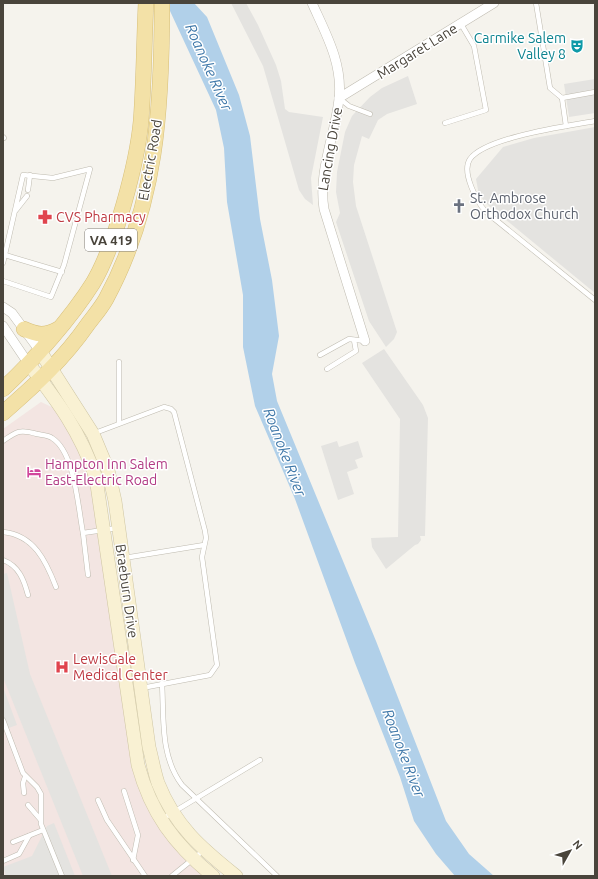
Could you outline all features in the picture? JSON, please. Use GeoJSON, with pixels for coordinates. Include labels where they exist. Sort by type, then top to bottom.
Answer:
{"type":"FeatureCollection","features":[{"type":"Feature","properties":{"kind":"main road","name":"Electric Road"},"geometry":{"type":"LineString","coordinates":[[3,389],[40,352],[93,282],[106,254],[116,225],[138,143],[141,121],[146,3]]}},
{"type":"Feature","properties":{"kind":"main road","name":"Electric Road"},"geometry":{"type":"LineString","coordinates":[[3,413],[46,375],[74,343],[106,300],[133,241],[155,149],[162,56],[162,3]]}},
{"type":"Feature","properties":{"kind":"main road"},"geometry":{"type":"LineString","coordinates":[[24,328],[32,333],[43,335],[58,328]]}},
{"type":"Feature","properties":{"kind":"street","name":"Lancing Drive"},"geometry":{"type":"LineString","coordinates":[[312,3],[332,46],[336,62],[339,98],[324,171],[322,197],[328,224],[364,341]]}},
{"type":"Feature","properties":{"kind":"street","name":"Margaret Lane"},"geometry":{"type":"LineString","coordinates":[[339,98],[494,3]]}},
{"type":"Feature","properties":{"kind":"street","name":"Braeburn Drive"},"geometry":{"type":"LineString","coordinates":[[3,307],[12,313],[40,352],[46,375],[57,399],[90,458],[96,478],[105,529],[120,588],[141,688],[149,747],[157,782],[172,814],[196,843],[235,876]]}},
{"type":"Feature","properties":{"kind":"street","name":"Braeburn Drive"},"geometry":{"type":"LineString","coordinates":[[3,326],[28,363],[46,375],[93,434],[102,451],[109,474],[123,559],[120,588],[128,691],[138,764],[151,802],[160,820],[171,835],[210,875]]}},
{"type":"Feature","properties":{"kind":"street"},"geometry":{"type":"LineString","coordinates":[[96,478],[109,474]]}},
{"type":"Feature","properties":{"kind":"lane"},"geometry":{"type":"LineString","coordinates":[[536,3],[550,88],[562,98],[566,126]]}},
{"type":"Feature","properties":{"kind":"lane"},"geometry":{"type":"LineString","coordinates":[[445,123],[486,110],[474,46],[461,24]]}},
{"type":"Feature","properties":{"kind":"lane"},"geometry":{"type":"LineString","coordinates":[[562,98],[595,92]]}},
{"type":"Feature","properties":{"kind":"lane"},"geometry":{"type":"LineString","coordinates":[[339,98],[348,106],[370,114]]}},
{"type":"Feature","properties":{"kind":"lane"},"geometry":{"type":"LineString","coordinates":[[595,121],[533,132],[487,148],[469,160],[467,170],[476,198],[486,212],[595,300]]}},
{"type":"Feature","properties":{"kind":"lane"},"geometry":{"type":"LineString","coordinates":[[3,263],[22,175],[53,178],[90,170],[62,272],[51,297],[3,281]]}},
{"type":"Feature","properties":{"kind":"lane"},"geometry":{"type":"LineString","coordinates":[[15,212],[27,193],[30,175]]}},
{"type":"Feature","properties":{"kind":"lane"},"geometry":{"type":"LineString","coordinates":[[5,255],[62,272]]}},
{"type":"Feature","properties":{"kind":"lane"},"geometry":{"type":"LineString","coordinates":[[320,355],[349,339],[364,341]]}},
{"type":"Feature","properties":{"kind":"lane"},"geometry":{"type":"LineString","coordinates":[[327,369],[356,351],[354,340]]}},
{"type":"Feature","properties":{"kind":"lane"},"geometry":{"type":"LineString","coordinates":[[119,362],[119,423]]}},
{"type":"Feature","properties":{"kind":"lane"},"geometry":{"type":"LineString","coordinates":[[93,434],[164,407],[171,409],[174,412],[205,531],[202,557],[217,665],[210,675],[162,683],[128,691]]}},
{"type":"Feature","properties":{"kind":"lane"},"geometry":{"type":"LineString","coordinates":[[3,441],[16,431],[24,430],[52,438],[64,452],[72,470],[83,533],[88,575]]}},
{"type":"Feature","properties":{"kind":"lane"},"geometry":{"type":"LineString","coordinates":[[83,533],[118,528]]}},
{"type":"Feature","properties":{"kind":"lane"},"geometry":{"type":"LineString","coordinates":[[3,532],[12,533],[26,539],[37,550],[47,564],[56,587]]}},
{"type":"Feature","properties":{"kind":"lane"},"geometry":{"type":"LineString","coordinates":[[123,559],[204,545]]}},
{"type":"Feature","properties":{"kind":"lane"},"geometry":{"type":"LineString","coordinates":[[3,560],[18,570],[28,595]]}},
{"type":"Feature","properties":{"kind":"lane"},"geometry":{"type":"LineString","coordinates":[[162,683],[167,756],[175,776],[277,876]]}},
{"type":"Feature","properties":{"kind":"lane"},"geometry":{"type":"LineString","coordinates":[[3,720],[25,777],[37,787],[41,794],[40,819],[62,876]]}},
{"type":"Feature","properties":{"kind":"lane"},"geometry":{"type":"LineString","coordinates":[[160,820],[260,760]]}},
{"type":"Feature","properties":{"kind":"lane"},"geometry":{"type":"LineString","coordinates":[[24,793],[23,783],[25,777]]}},
{"type":"Feature","properties":{"kind":"lane"},"geometry":{"type":"LineString","coordinates":[[124,791],[138,835],[133,860]]}},
{"type":"Feature","properties":{"kind":"lane"},"geometry":{"type":"LineString","coordinates":[[98,800],[107,820],[145,876]]}},
{"type":"Feature","properties":{"kind":"lane"},"geometry":{"type":"LineString","coordinates":[[28,805],[40,819]]}},
{"type":"Feature","properties":{"kind":"lane"},"geometry":{"type":"LineString","coordinates":[[13,842],[43,830]]}},
{"type":"Feature","properties":{"kind":"lane"},"geometry":{"type":"LineString","coordinates":[[3,861],[19,854],[29,836]]}},
{"type":"Feature","properties":{"kind":"lane"},"geometry":{"type":"LineString","coordinates":[[172,876],[204,850]]}},
{"type":"Feature","properties":{"kind":"lane"},"geometry":{"type":"LineString","coordinates":[[210,875],[221,864]]}},
{"type":"Feature","properties":{"kind":"shaded area"},"geometry":{"type":"Polygon","coordinates":[[[231,3],[246,3],[258,25],[276,65],[281,81],[285,109],[289,112],[323,117],[311,178],[313,205],[305,199],[299,190],[263,66],[231,3]]]}},
{"type":"Feature","properties":{"kind":"shaded area"},"geometry":{"type":"Polygon","coordinates":[[[408,76],[417,104],[387,114],[378,120],[369,139],[362,136],[354,165],[353,182],[356,206],[397,332],[394,339],[386,347],[369,321],[336,222],[340,213],[336,192],[337,172],[345,132],[352,116],[370,97],[382,88],[408,76]]]}},
{"type":"Feature","properties":{"kind":"shaded area"},"geometry":{"type":"Polygon","coordinates":[[[595,79],[595,113],[569,117],[564,84],[595,79]]]}},
{"type":"Feature","properties":{"kind":"shaded area"},"geometry":{"type":"Polygon","coordinates":[[[595,127],[595,293],[489,206],[479,195],[476,179],[503,147],[534,138],[595,127]]]}},
{"type":"Feature","properties":{"kind":"shaded area"},"geometry":{"type":"Polygon","coordinates":[[[384,349],[423,405],[428,418],[425,536],[420,536],[421,540],[418,544],[386,569],[372,547],[371,538],[398,537],[400,419],[362,363],[384,349]]]}},
{"type":"Feature","properties":{"kind":"shaded area","name":"LewisGale Medical Center"},"geometry":{"type":"Polygon","coordinates":[[[41,402],[56,409],[74,437],[92,484],[140,785],[210,876],[3,876],[3,429],[41,402]]]}},
{"type":"Feature","properties":{"kind":"shaded area"},"geometry":{"type":"Polygon","coordinates":[[[337,441],[339,447],[358,441],[363,457],[355,460],[358,468],[347,472],[354,494],[338,500],[321,446],[337,441]]]}},
{"type":"Feature","properties":{"kind":"shaded area"},"geometry":{"type":"Polygon","coordinates":[[[7,573],[30,674],[112,876],[83,876],[4,680],[3,574],[7,573]]]}},
{"type":"Feature","properties":{"kind":"shaded area"},"geometry":{"type":"Polygon","coordinates":[[[3,687],[17,725],[3,730],[3,687]]]}},
{"type":"Feature","properties":{"kind":"shaded area"},"geometry":{"type":"Polygon","coordinates":[[[54,823],[75,876],[6,876],[3,867],[32,856],[47,826],[54,823]]]}},
{"type":"Feature","properties":{"kind":"water","name":"Roanoke River"},"geometry":{"type":"Polygon","coordinates":[[[163,3],[194,3],[207,17],[239,95],[250,136],[260,219],[272,280],[279,336],[272,374],[277,401],[376,641],[446,821],[469,854],[494,876],[455,876],[436,854],[414,821],[400,777],[355,663],[295,499],[255,406],[243,347],[243,295],[227,202],[224,148],[216,110],[170,11],[163,3]]]}},
{"type":"Feature","properties":{"kind":"place","name":"Carmike Salem Valley 8"},"geometry":{"type":"Point","coordinates":[577,46]}},
{"type":"Feature","properties":{"kind":"place","name":"St. Ambrose Orthodox Church"},"geometry":{"type":"Point","coordinates":[459,206]}},
{"type":"Feature","properties":{"kind":"place","name":"CVS Pharmacy"},"geometry":{"type":"Point","coordinates":[45,217]}},
{"type":"Feature","properties":{"kind":"place","name":"Hampton Inn Salem East-Electric Road"},"geometry":{"type":"Point","coordinates":[34,472]}},
{"type":"Feature","properties":{"kind":"place","name":"LewisGale Medical Center"},"geometry":{"type":"Point","coordinates":[62,667]}}]}
